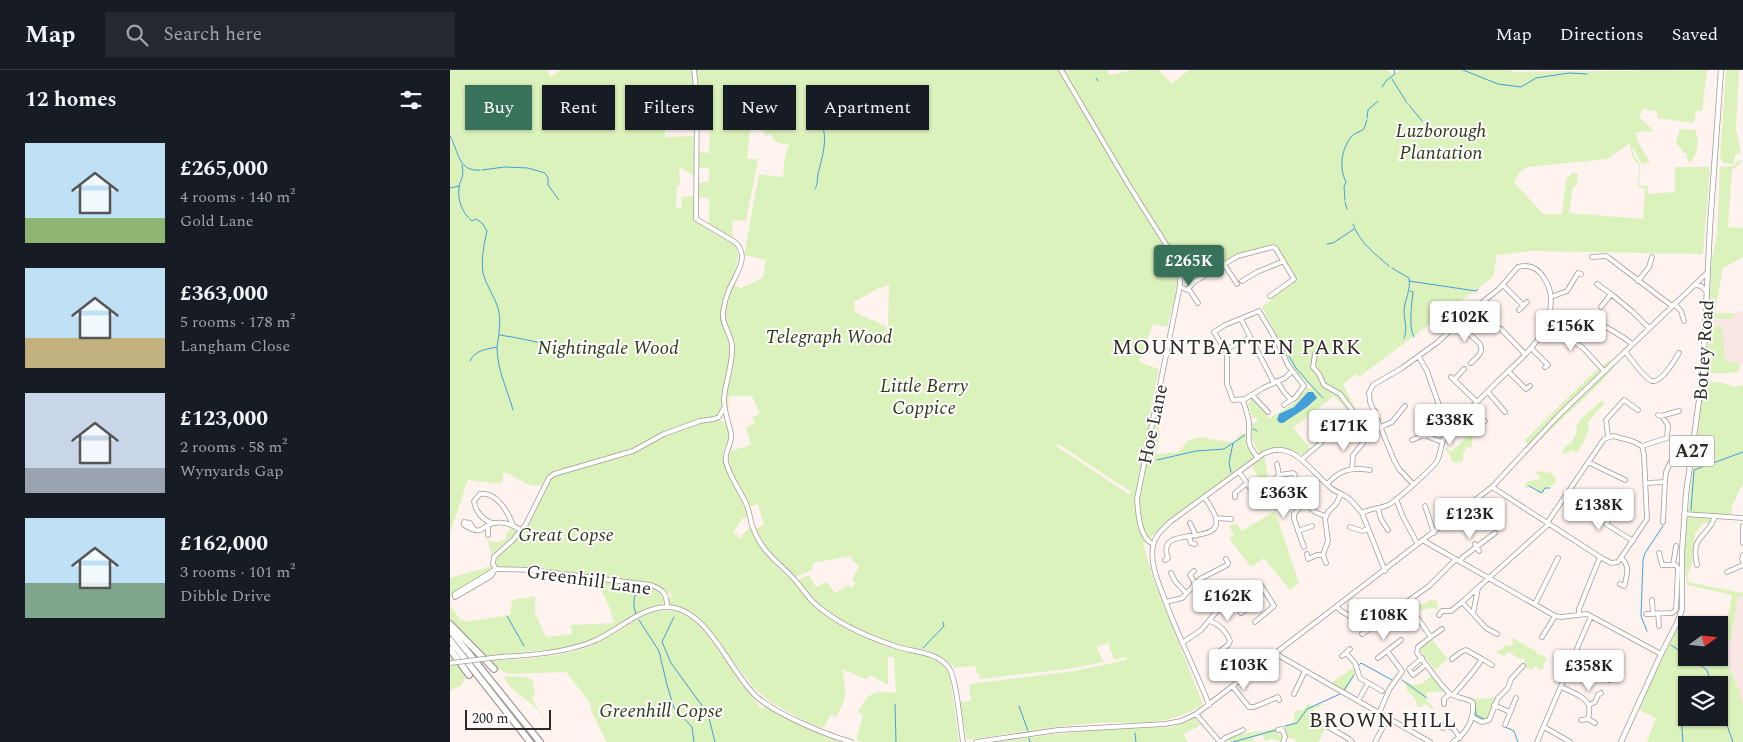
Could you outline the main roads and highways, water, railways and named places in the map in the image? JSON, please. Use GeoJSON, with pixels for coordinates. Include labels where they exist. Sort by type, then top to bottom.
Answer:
{"type":"FeatureCollection","features":[{"type":"Feature","properties":{"kind":"highway"},"geometry":{"type":"LineString","coordinates":[[450,624],[494,669]]}},
{"type":"Feature","properties":{"kind":"highway"},"geometry":{"type":"LineString","coordinates":[[450,630],[540,742]]}},
{"type":"Feature","properties":{"kind":"highway"},"geometry":{"type":"LineString","coordinates":[[450,640],[530,742]]}},
{"type":"Feature","properties":{"kind":"highway"},"geometry":{"type":"LineString","coordinates":[[450,649],[469,675]]}},
{"type":"Feature","properties":{"kind":"main road","name":"Botley Road"},"geometry":{"type":"LineString","coordinates":[[1621,742],[1661,654],[1675,628],[1682,609],[1680,585],[1684,514],[1703,372],[1721,70]]}},
{"type":"Feature","properties":{"kind":"water"},"geometry":{"type":"Polygon","coordinates":[[[1308,392],[1313,392],[1317,398],[1283,423],[1277,420],[1279,414],[1294,407],[1308,392]]]}},
{"type":"Feature","properties":{"kind":"waterway"},"geometry":{"type":"LineString","coordinates":[[1382,87],[1395,74],[1394,70]]}},
{"type":"Feature","properties":{"kind":"waterway"},"geometry":{"type":"LineString","coordinates":[[1463,70],[1498,84],[1521,87],[1536,78],[1569,73],[1587,74]]}},
{"type":"Feature","properties":{"kind":"waterway"},"geometry":{"type":"LineString","coordinates":[[1392,79],[1407,103]]}},
{"type":"Feature","properties":{"kind":"waterway"},"geometry":{"type":"LineString","coordinates":[[1367,118],[1368,110],[1378,101]]}},
{"type":"Feature","properties":{"kind":"waterway"},"geometry":{"type":"LineString","coordinates":[[1409,105],[1422,121]]}},
{"type":"Feature","properties":{"kind":"waterway"},"geometry":{"type":"LineString","coordinates":[[1345,200],[1344,187],[1346,182],[1342,171],[1343,153],[1351,137],[1364,129],[1367,120]]}},
{"type":"Feature","properties":{"kind":"waterway"},"geometry":{"type":"LineString","coordinates":[[1424,123],[1427,128]]}},
{"type":"Feature","properties":{"kind":"waterway"},"geometry":{"type":"LineString","coordinates":[[815,189],[823,153],[825,139],[823,130]]}},
{"type":"Feature","properties":{"kind":"waterway"},"geometry":{"type":"LineString","coordinates":[[450,136],[463,164],[467,168],[480,170]]}},
{"type":"Feature","properties":{"kind":"waterway"},"geometry":{"type":"LineString","coordinates":[[462,165],[463,175],[459,193],[461,206],[472,221],[476,219],[482,223],[487,231],[482,268],[484,277],[499,310],[500,326],[497,347]]}},
{"type":"Feature","properties":{"kind":"waterway"},"geometry":{"type":"LineString","coordinates":[[482,170],[504,167],[528,168],[545,173],[548,178],[548,185],[559,200]]}},
{"type":"Feature","properties":{"kind":"waterway"},"geometry":{"type":"LineString","coordinates":[[450,188],[459,186]]}},
{"type":"Feature","properties":{"kind":"waterway"},"geometry":{"type":"LineString","coordinates":[[1345,202],[1347,209]]}},
{"type":"Feature","properties":{"kind":"waterway"},"geometry":{"type":"LineString","coordinates":[[1353,224],[1363,242],[1389,266]]}},
{"type":"Feature","properties":{"kind":"waterway"},"geometry":{"type":"LineString","coordinates":[[1327,244],[1333,243],[1354,229]]}},
{"type":"Feature","properties":{"kind":"waterway"},"geometry":{"type":"LineString","coordinates":[[1392,268],[1409,278],[1404,310],[1406,328],[1404,338]]}},
{"type":"Feature","properties":{"kind":"waterway"},"geometry":{"type":"LineString","coordinates":[[1409,281],[1476,291],[1478,289]]}},
{"type":"Feature","properties":{"kind":"waterway"},"geometry":{"type":"LineString","coordinates":[[1410,291],[1413,292],[1411,321],[1414,337]]}},
{"type":"Feature","properties":{"kind":"waterway"},"geometry":{"type":"LineString","coordinates":[[500,335],[566,347]]}},
{"type":"Feature","properties":{"kind":"waterway"},"geometry":{"type":"LineString","coordinates":[[470,361],[478,352],[497,347],[500,371],[513,410]]}},
{"type":"Feature","properties":{"kind":"waterway"},"geometry":{"type":"LineString","coordinates":[[1289,356],[1296,368],[1306,379]]}},
{"type":"Feature","properties":{"kind":"waterway"},"geometry":{"type":"LineString","coordinates":[[1306,380],[1323,398]]}},
{"type":"Feature","properties":{"kind":"waterway"},"geometry":{"type":"LineString","coordinates":[[1253,429],[1257,431]]}},
{"type":"Feature","properties":{"kind":"waterway"},"geometry":{"type":"LineString","coordinates":[[1157,460],[1196,451],[1224,449],[1245,435]]}},
{"type":"Feature","properties":{"kind":"waterway"},"geometry":{"type":"LineString","coordinates":[[1231,472],[1229,463],[1233,443]]}},
{"type":"Feature","properties":{"kind":"waterway"},"geometry":{"type":"LineString","coordinates":[[1691,510],[1694,470],[1743,452]]}},
{"type":"Feature","properties":{"kind":"waterway"},"geometry":{"type":"LineString","coordinates":[[1529,486],[1542,493],[1545,488],[1550,488]]}},
{"type":"Feature","properties":{"kind":"waterway"},"geometry":{"type":"LineString","coordinates":[[1647,631],[1641,616],[1643,560],[1645,553],[1663,526]]}},
{"type":"Feature","properties":{"kind":"waterway"},"geometry":{"type":"LineString","coordinates":[[636,614],[634,602],[637,591]]}},
{"type":"Feature","properties":{"kind":"waterway"},"geometry":{"type":"LineString","coordinates":[[507,616],[524,646]]}},
{"type":"Feature","properties":{"kind":"waterway"},"geometry":{"type":"LineString","coordinates":[[674,617],[662,642],[671,663],[708,714],[715,742]]}},
{"type":"Feature","properties":{"kind":"waterway"},"geometry":{"type":"LineString","coordinates":[[639,620],[659,651],[674,708],[692,727],[694,742]]}},
{"type":"Feature","properties":{"kind":"waterway"},"geometry":{"type":"LineString","coordinates":[[923,648],[944,626],[943,622]]}},
{"type":"Feature","properties":{"kind":"waterway"},"geometry":{"type":"LineString","coordinates":[[1671,645],[1678,650]]}},
{"type":"Feature","properties":{"kind":"waterway"},"geometry":{"type":"LineString","coordinates":[[1359,665],[1361,663],[1392,680]]}},
{"type":"Feature","properties":{"kind":"waterway"},"geometry":{"type":"LineString","coordinates":[[1701,666],[1707,670],[1709,676]]}},
{"type":"Feature","properties":{"kind":"waterway"},"geometry":{"type":"LineString","coordinates":[[1344,690],[1354,675]]}},
{"type":"Feature","properties":{"kind":"waterway"},"geometry":{"type":"LineString","coordinates":[[1402,680],[1427,698]]}},
{"type":"Feature","properties":{"kind":"waterway"},"geometry":{"type":"LineString","coordinates":[[1285,726],[1297,723],[1307,709],[1340,694]]}},
{"type":"Feature","properties":{"kind":"waterway"},"geometry":{"type":"LineString","coordinates":[[1473,701],[1476,715],[1484,719]]}},
{"type":"Feature","properties":{"kind":"waterway"},"geometry":{"type":"LineString","coordinates":[[895,704],[896,742]]}},
{"type":"Feature","properties":{"kind":"waterway"},"geometry":{"type":"LineString","coordinates":[[1019,706],[1028,731]]}},
{"type":"Feature","properties":{"kind":"waterway"},"geometry":{"type":"LineString","coordinates":[[1682,726],[1683,742]]}},
{"type":"Feature","properties":{"kind":"waterway"},"geometry":{"type":"LineString","coordinates":[[1727,726],[1733,742]]}},
{"type":"Feature","properties":{"kind":"waterway"},"geometry":{"type":"LineString","coordinates":[[1505,727],[1514,731],[1518,742]]}},
{"type":"Feature","properties":{"kind":"waterway"},"geometry":{"type":"LineString","coordinates":[[1233,742],[1276,730]]}},
{"type":"Feature","properties":{"kind":"waterway"},"geometry":{"type":"LineString","coordinates":[[1135,733],[1136,742]]}},
{"type":"Feature","properties":{"kind":"waterway"},"geometry":{"type":"LineString","coordinates":[[1029,738],[1030,742]]}},
{"type":"Feature","properties":{"kind":"district","name":"MOUNTBATTEN PARK"},"geometry":{"type":"Point","coordinates":[1237,347]}},
{"type":"Feature","properties":{"kind":"district","name":"BROWN HILL"},"geometry":{"type":"Point","coordinates":[1383,720]}},
{"type":"Feature","properties":{"kind":"park label","name":"Luzborough Plantation"},"geometry":{"type":"Point","coordinates":[1441,141]}},
{"type":"Feature","properties":{"kind":"park label","name":"Telegraph Wood"},"geometry":{"type":"Point","coordinates":[829,336]}},
{"type":"Feature","properties":{"kind":"park label","name":"Nightingale Wood"},"geometry":{"type":"Point","coordinates":[608,347]}},
{"type":"Feature","properties":{"kind":"park label","name":"Little Berry Coppice"},"geometry":{"type":"Point","coordinates":[924,396]}},
{"type":"Feature","properties":{"kind":"park label","name":"Great Copse"},"geometry":{"type":"Point","coordinates":[566,534]}},
{"type":"Feature","properties":{"kind":"park label","name":"Greenhill Copse"},"geometry":{"type":"Point","coordinates":[661,710]}}]}
